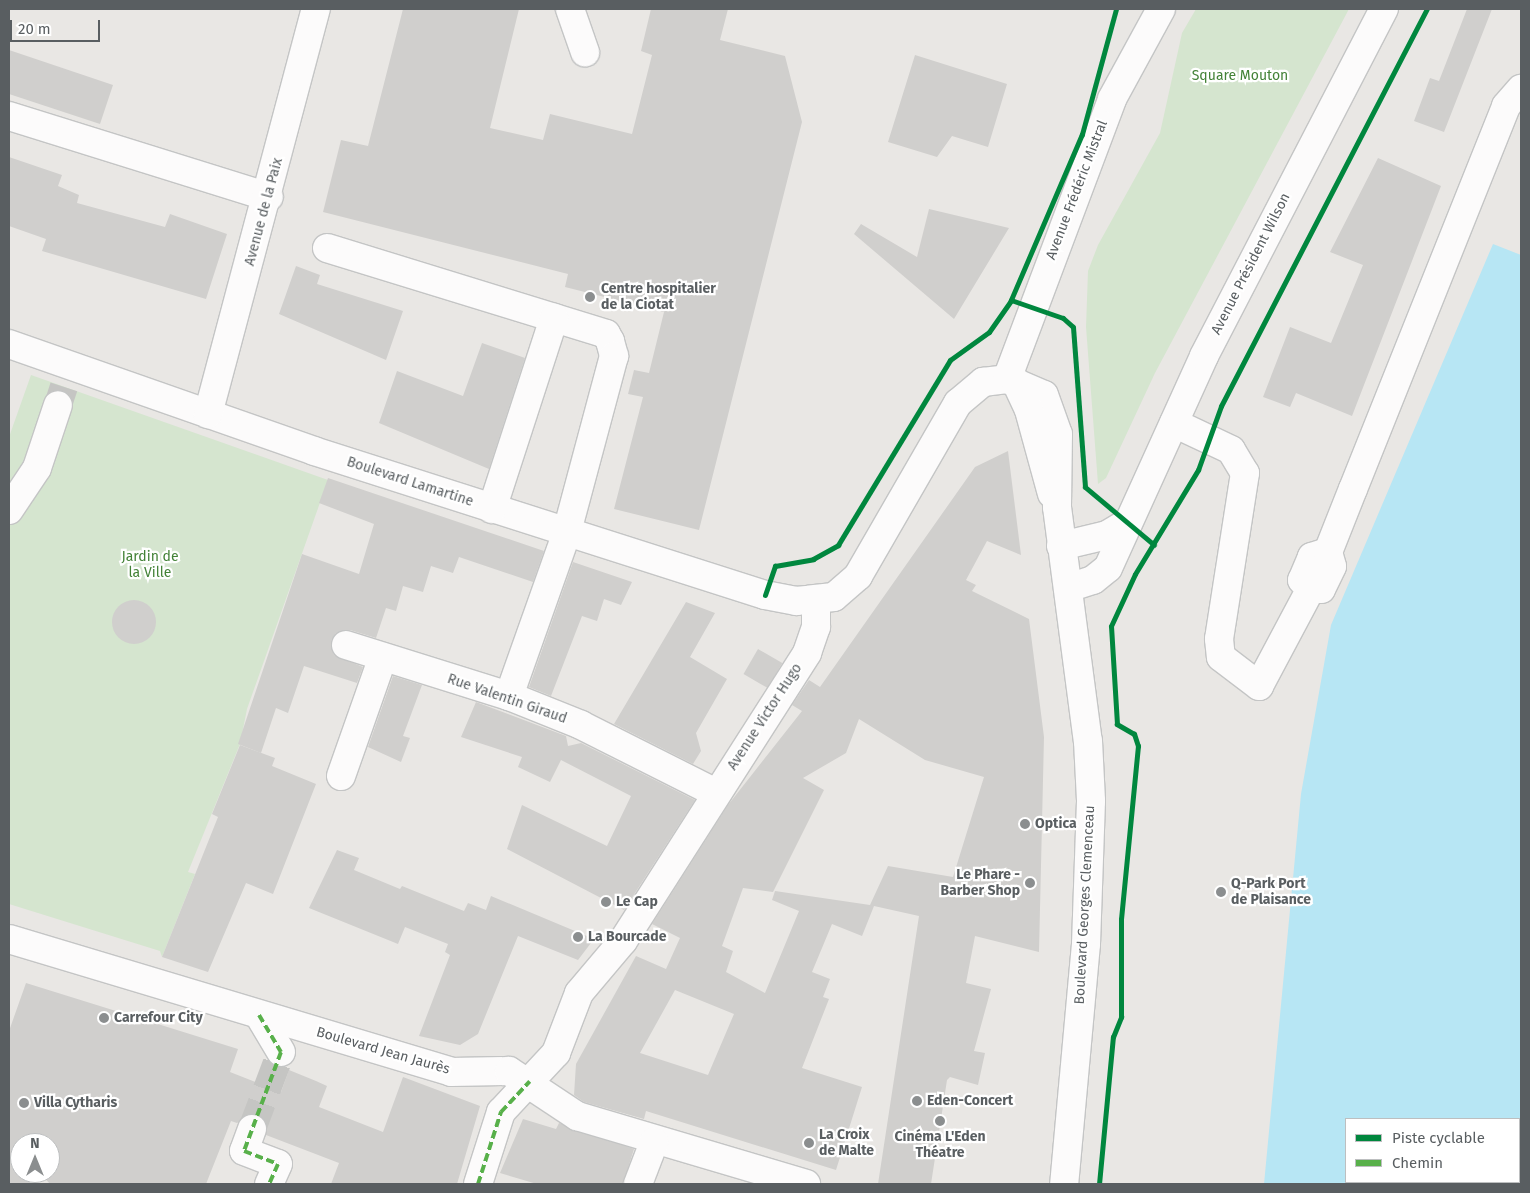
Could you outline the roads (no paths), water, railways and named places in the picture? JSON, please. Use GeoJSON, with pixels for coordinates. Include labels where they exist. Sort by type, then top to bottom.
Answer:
{"type":"FeatureCollection","features":[{"type":"Feature","properties":{"kind":"street","name":"Avenue de la Paix"},"geometry":{"type":"LineString","coordinates":[[208,414],[269,197],[316,9]]}},
{"type":"Feature","properties":{"kind":"street"},"geometry":{"type":"LineString","coordinates":[[570,9],[584,52]]}},
{"type":"Feature","properties":{"kind":"street","name":"Avenue Frédéric Mistral"},"geometry":{"type":"LineString","coordinates":[[1011,380],[1123,73],[1152,34],[1162,9]]}},
{"type":"Feature","properties":{"kind":"street","name":"Avenue Président Wilson"},"geometry":{"type":"LineString","coordinates":[[1068,588],[1093,580],[1108,568],[1125,524],[1264,236],[1384,9]]}},
{"type":"Feature","properties":{"kind":"street"},"geometry":{"type":"LineString","coordinates":[[1174,423],[1230,450],[1245,473],[1219,639],[1221,657],[1259,686],[1310,588],[1302,580],[1312,557],[1328,552],[1506,106],[1521,89]]}},
{"type":"Feature","properties":{"kind":"street"},"geometry":{"type":"LineString","coordinates":[[9,116],[269,197]]}},
{"type":"Feature","properties":{"kind":"street"},"geometry":{"type":"LineString","coordinates":[[327,248],[606,334],[614,356],[567,532],[508,696]]}},
{"type":"Feature","properties":{"kind":"street"},"geometry":{"type":"LineString","coordinates":[[492,508],[554,318]]}},
{"type":"Feature","properties":{"kind":"street","name":"Boulevard Lamartine"},"geometry":{"type":"LineString","coordinates":[[9,344],[65,386],[208,414],[764,595],[816,602]]}},
{"type":"Feature","properties":{"kind":"street"},"geometry":{"type":"LineString","coordinates":[[816,602],[834,597],[858,576],[958,403],[983,382],[1011,380]]}},
{"type":"Feature","properties":{"kind":"street","name":"Boulevard Georges Clemenceau"},"geometry":{"type":"LineString","coordinates":[[1011,380],[1034,388],[1051,405],[1060,457],[1057,507],[1088,741],[1091,802],[1086,944],[1064,1184]]}},
{"type":"Feature","properties":{"kind":"street"},"geometry":{"type":"LineString","coordinates":[[9,510],[37,468],[65,386]]}},
{"type":"Feature","properties":{"kind":"street"},"geometry":{"type":"LineString","coordinates":[[1062,546],[1107,535],[1125,524]]}},
{"type":"Feature","properties":{"kind":"street","name":"Avenue Victor Hugo"},"geometry":{"type":"LineString","coordinates":[[478,1184],[501,1112],[556,1053],[579,993],[623,941],[807,653],[816,627],[816,602]]}},
{"type":"Feature","properties":{"kind":"street","name":"Rue Valentin Giraud"},"geometry":{"type":"LineString","coordinates":[[346,645],[508,696],[581,725],[716,793]]}},
{"type":"Feature","properties":{"kind":"street"},"geometry":{"type":"LineString","coordinates":[[341,776],[383,657]]}},
{"type":"Feature","properties":{"kind":"street","name":"Boulevard Jean Jaurès"},"geometry":{"type":"LineString","coordinates":[[9,939],[451,1072],[509,1071],[530,1081],[577,1116],[654,1142],[806,1184]]}},
{"type":"Feature","properties":{"kind":"street"},"geometry":{"type":"LineString","coordinates":[[259,1015],[281,1052]]}},
{"type":"Feature","properties":{"kind":"street"},"geometry":{"type":"LineString","coordinates":[[252,1129],[244,1151],[278,1164],[269,1184]]}},
{"type":"Feature","properties":{"kind":"street"},"geometry":{"type":"LineString","coordinates":[[638,1184],[654,1142]]}},
{"type":"Feature","properties":{"kind":"water"},"geometry":{"type":"Polygon","coordinates":[[[1493,244],[1521,255],[1521,1184],[1264,1184],[1301,794],[1331,625],[1493,244]]]}},
{"type":"Feature","properties":{"kind":"tunnel"},"geometry":{"type":"LineString","coordinates":[[58,405],[64,387]]}},
{"type":"Feature","properties":{"kind":"tunnel"},"geometry":{"type":"LineString","coordinates":[[252,1129],[281,1052]]}},
{"type":"Feature","properties":{"kind":"place","name":"Centre hospitalier de la Ciotat"},"geometry":{"type":"Point","coordinates":[590,297]}},
{"type":"Feature","properties":{"kind":"place","name":"Optica"},"geometry":{"type":"Point","coordinates":[1025,824]}},
{"type":"Feature","properties":{"kind":"place","name":"Le Phare - Barber Shop"},"geometry":{"type":"Point","coordinates":[1030,883]}},
{"type":"Feature","properties":{"kind":"place","name":"Q-Park Port de Plaisance"},"geometry":{"type":"Point","coordinates":[1221,892]}},
{"type":"Feature","properties":{"kind":"place","name":"Le Cap"},"geometry":{"type":"Point","coordinates":[606,902]}},
{"type":"Feature","properties":{"kind":"place","name":"La Bourcade"},"geometry":{"type":"Point","coordinates":[578,937]}},
{"type":"Feature","properties":{"kind":"place","name":"Carrefour City"},"geometry":{"type":"Point","coordinates":[104,1018]}},
{"type":"Feature","properties":{"kind":"place","name":"Eden-Concert"},"geometry":{"type":"Point","coordinates":[917,1101]}},
{"type":"Feature","properties":{"kind":"place","name":"Villa Cytharis"},"geometry":{"type":"Point","coordinates":[24,1103]}},
{"type":"Feature","properties":{"kind":"place","name":"Cinéma L'Eden Théatre"},"geometry":{"type":"Point","coordinates":[940,1121]}},
{"type":"Feature","properties":{"kind":"place","name":"La Croix de Malte"},"geometry":{"type":"Point","coordinates":[809,1143]}},
{"type":"Feature","properties":{"kind":"park label","name":"Square Mouton"},"geometry":{"type":"Point","coordinates":[1240,76]}},
{"type":"Feature","properties":{"kind":"park label","name":"Jardin de la Ville"},"geometry":{"type":"Point","coordinates":[150,566]}}]}
